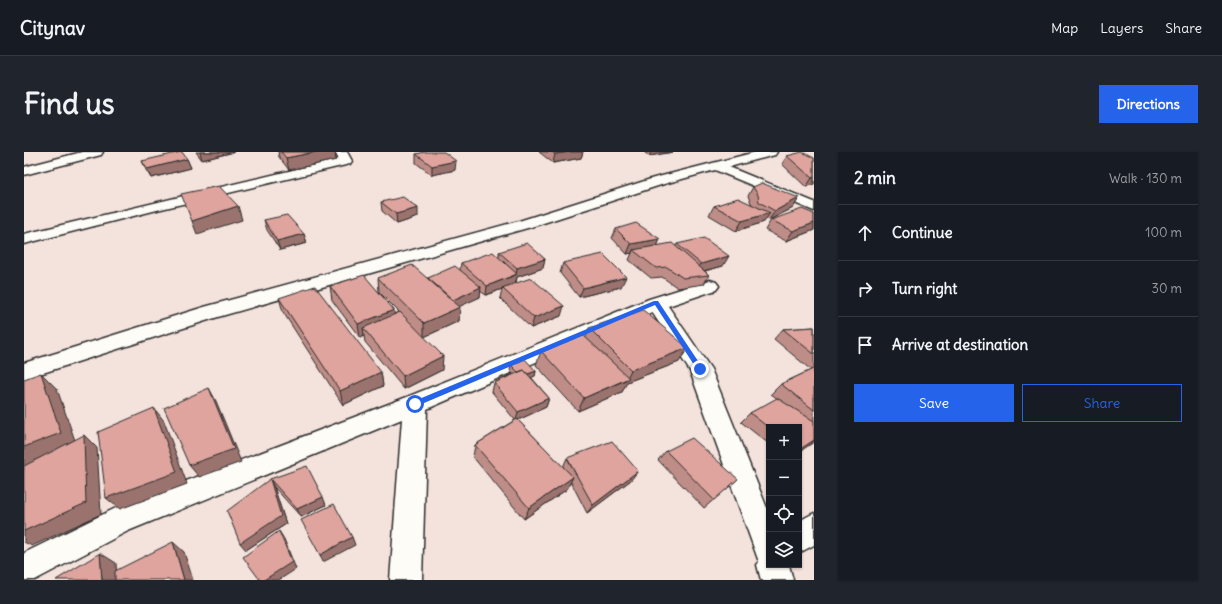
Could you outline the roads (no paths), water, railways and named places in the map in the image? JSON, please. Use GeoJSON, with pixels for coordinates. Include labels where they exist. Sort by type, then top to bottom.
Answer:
{"type":"FeatureCollection","features":[{"type":"Feature","properties":{"kind":"street"},"geometry":{"type":"LineString","coordinates":[[24,171],[97,152]]}},
{"type":"Feature","properties":{"kind":"street"},"geometry":{"type":"LineString","coordinates":[[24,239],[155,206],[346,161],[341,152]]}},
{"type":"Feature","properties":{"kind":"street"},"geometry":{"type":"LineString","coordinates":[[24,371],[211,312],[525,224],[659,181],[772,152]]}},
{"type":"Feature","properties":{"kind":"street"},"geometry":{"type":"LineString","coordinates":[[716,166],[814,207]]}},
{"type":"Feature","properties":{"kind":"street"},"geometry":{"type":"LineString","coordinates":[[24,569],[118,521],[415,404],[656,303],[710,286]]}},
{"type":"Feature","properties":{"kind":"street"},"geometry":{"type":"LineString","coordinates":[[656,303],[700,369],[766,543]]}},
{"type":"Feature","properties":{"kind":"street"},"geometry":{"type":"LineString","coordinates":[[406,580],[415,404]]}},
{"type":"Feature","properties":{"kind":"street"},"geometry":{"type":"LineString","coordinates":[[802,536],[814,528]]}},
{"type":"Feature","properties":{"kind":"street"},"geometry":{"type":"LineString","coordinates":[[774,568],[777,580]]}}]}
